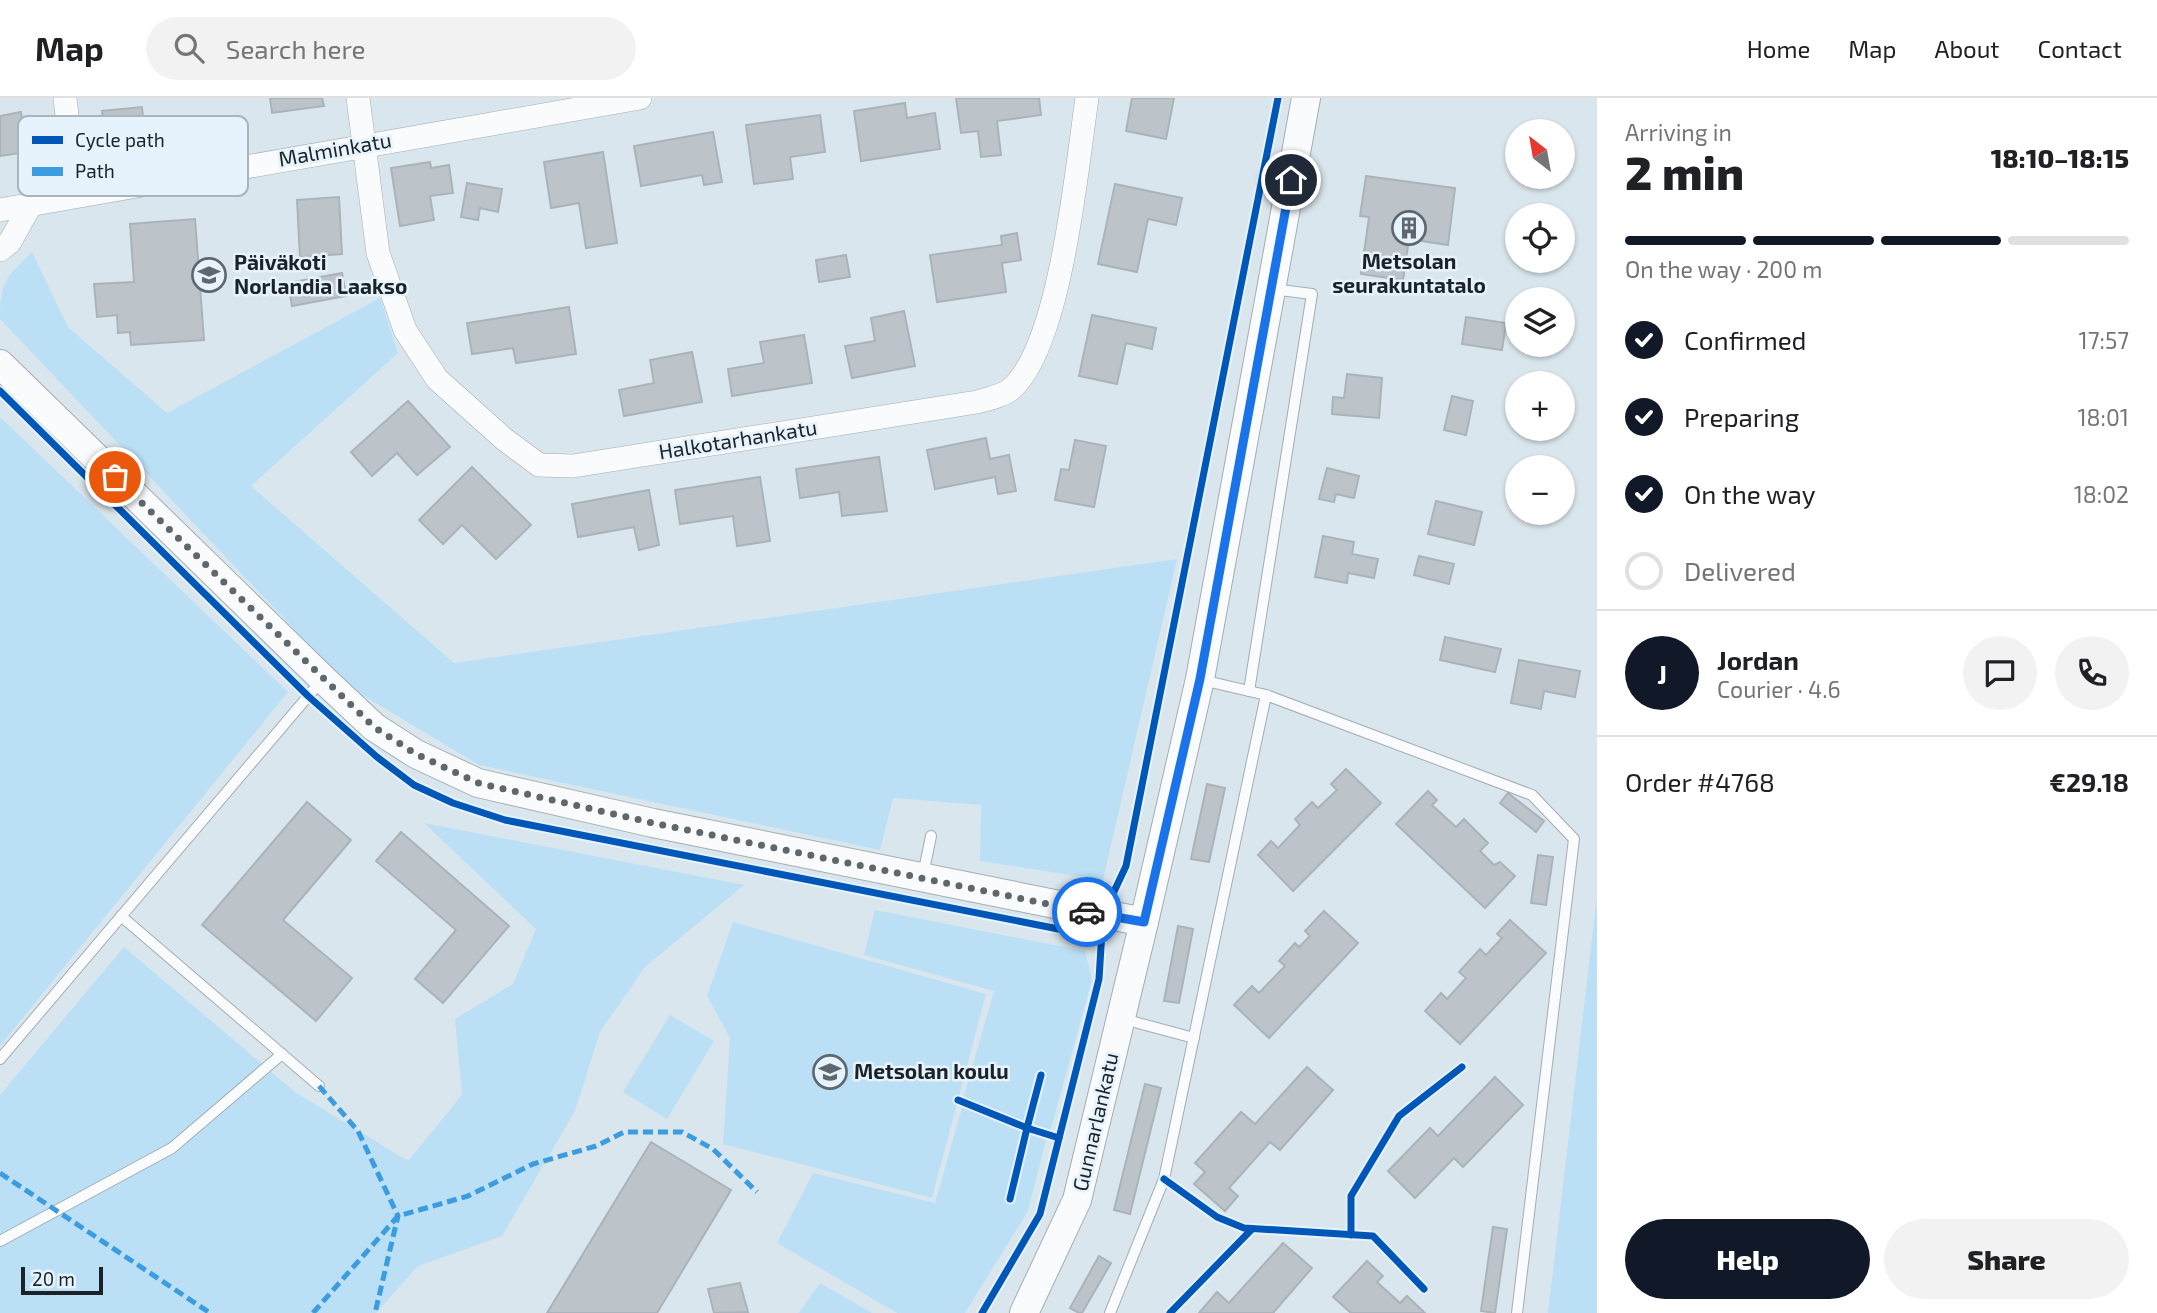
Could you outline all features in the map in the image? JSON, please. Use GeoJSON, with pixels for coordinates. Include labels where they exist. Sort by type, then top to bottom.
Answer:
{"type":"FeatureCollection","features":[{"type":"Feature","properties":{"kind":"street"},"geometry":{"type":"LineString","coordinates":[[65,98],[67,116]]}},
{"type":"Feature","properties":{"kind":"street","name":"Halkotarhankatu"},"geometry":{"type":"LineString","coordinates":[[358,98],[378,253],[405,330],[437,379],[505,439],[539,465],[573,466],[977,402],[1010,390],[1030,366],[1046,326],[1066,237],[1087,98]]}},
{"type":"Feature","properties":{"kind":"street","name":"Malminkatu"},"geometry":{"type":"LineString","coordinates":[[248,165],[640,98]]}},
{"type":"Feature","properties":{"kind":"street","name":"Gunnarlankatu"},"geometry":{"type":"LineString","coordinates":[[1024,1313],[1077,1200],[1144,922],[1200,679],[1306,98]]}},
{"type":"Feature","properties":{"kind":"street","name":"Malminkatu"},"geometry":{"type":"LineString","coordinates":[[0,210],[76,196]]}},
{"type":"Feature","properties":{"kind":"street"},"geometry":{"type":"LineString","coordinates":[[0,250],[10,242],[30,206]]}},
{"type":"Feature","properties":{"kind":"street"},"geometry":{"type":"LineString","coordinates":[[0,364],[374,727],[416,754],[478,783],[922,878],[1144,922]]}},
{"type":"Feature","properties":{"kind":"lane"},"geometry":{"type":"LineString","coordinates":[[1249,691],[1312,294],[1271,289]]}},
{"type":"Feature","properties":{"kind":"lane"},"geometry":{"type":"LineString","coordinates":[[0,1059],[323,679]]}},
{"type":"Feature","properties":{"kind":"lane"},"geometry":{"type":"LineString","coordinates":[[1200,679],[1266,695],[1532,795],[1574,839],[1517,1313]]}},
{"type":"Feature","properties":{"kind":"lane"},"geometry":{"type":"LineString","coordinates":[[1110,1313],[1164,1179],[1266,695]]}},
{"type":"Feature","properties":{"kind":"lane"},"geometry":{"type":"LineString","coordinates":[[922,878],[930,836]]}},
{"type":"Feature","properties":{"kind":"lane"},"geometry":{"type":"LineString","coordinates":[[121,916],[319,1086]]}},
{"type":"Feature","properties":{"kind":"lane"},"geometry":{"type":"LineString","coordinates":[[1121,1018],[1194,1038]]}},
{"type":"Feature","properties":{"kind":"lane"},"geometry":{"type":"LineString","coordinates":[[0,1241],[172,1148],[282,1054]]}},
{"type":"Feature","properties":{"kind":"shaded area"},"geometry":{"type":"Polygon","coordinates":[[[32,252],[68,327],[167,413],[380,298],[398,353],[251,486],[454,663],[1177,559],[1103,880],[980,861],[981,805],[893,798],[880,850],[479,765],[349,687],[0,319],[1,296],[6,281],[32,252]]]}},
{"type":"Feature","properties":{"kind":"shaded area"},"geometry":{"type":"Polygon","coordinates":[[[0,417],[288,692],[0,1046],[0,417]]]}},
{"type":"Feature","properties":{"kind":"shaded area"},"geometry":{"type":"Polygon","coordinates":[[[424,823],[744,885],[645,967],[600,1032],[575,1111],[502,1236],[418,1266],[376,1313],[0,1313],[0,1095],[124,947],[295,1092],[408,1161],[462,1095],[455,1019],[513,984],[536,929],[424,823]]]}},
{"type":"Feature","properties":{"kind":"shaded area"},"geometry":{"type":"Polygon","coordinates":[[[1597,896],[1597,1313],[1548,1313],[1597,896]]]}},
{"type":"Feature","properties":{"kind":"shaded area"},"geometry":{"type":"Polygon","coordinates":[[[875,910],[1085,951],[1092,980],[1050,1132],[963,1099],[994,991],[864,955],[875,910]]]}},
{"type":"Feature","properties":{"kind":"shaded area"},"geometry":{"type":"Polygon","coordinates":[[[733,922],[986,994],[932,1198],[723,1144],[730,1038],[707,996],[733,922]]]}},
{"type":"Feature","properties":{"kind":"shaded area"},"geometry":{"type":"Polygon","coordinates":[[[670,1015],[714,1041],[667,1119],[623,1092],[670,1015]]]}},
{"type":"Feature","properties":{"kind":"shaded area"},"geometry":{"type":"Polygon","coordinates":[[[963,1104],[1046,1140],[1028,1211],[965,1313],[897,1313],[777,1243],[813,1173],[935,1203],[963,1104]]]}},
{"type":"Feature","properties":{"kind":"shaded area"},"geometry":{"type":"Polygon","coordinates":[[[820,1283],[872,1313],[799,1313],[820,1283]]]}},
{"type":"Feature","properties":{"kind":"building"},"geometry":{"type":"Polygon","coordinates":[[[270,98],[322,98],[324,106],[272,113],[270,98]]]}},
{"type":"Feature","properties":{"kind":"building"},"geometry":{"type":"Polygon","coordinates":[[[956,98],[1039,98],[1041,115],[997,121],[1001,155],[981,157],[978,131],[961,133],[956,98]]]}},
{"type":"Feature","properties":{"kind":"building"},"geometry":{"type":"Polygon","coordinates":[[[1132,98],[1174,98],[1166,139],[1126,131],[1132,98]]]}},
{"type":"Feature","properties":{"kind":"building"},"geometry":{"type":"Polygon","coordinates":[[[905,103],[907,118],[935,113],[940,149],[861,161],[854,111],[905,103]]]}},
{"type":"Feature","properties":{"kind":"building"},"geometry":{"type":"Polygon","coordinates":[[[142,107],[143,116],[103,116],[102,111],[142,107]]]}},
{"type":"Feature","properties":{"kind":"building"},"geometry":{"type":"Polygon","coordinates":[[[21,112],[22,116],[18,116],[18,153],[0,156],[0,116],[21,112]]]}},
{"type":"Feature","properties":{"kind":"building"},"geometry":{"type":"Polygon","coordinates":[[[820,115],[825,152],[790,157],[793,179],[754,184],[746,125],[820,115]]]}},
{"type":"Feature","properties":{"kind":"building"},"geometry":{"type":"Polygon","coordinates":[[[713,132],[722,182],[704,185],[702,175],[641,186],[634,146],[713,132]]]}},
{"type":"Feature","properties":{"kind":"building"},"geometry":{"type":"Polygon","coordinates":[[[603,152],[617,243],[586,248],[579,203],[551,208],[544,162],[603,152]]]}},
{"type":"Feature","properties":{"kind":"building"},"geometry":{"type":"Polygon","coordinates":[[[430,162],[431,168],[449,165],[453,193],[430,196],[434,220],[400,226],[391,168],[430,162]]]}},
{"type":"Feature","properties":{"kind":"building","name":"Metsolan seurakuntatalo"},"geometry":{"type":"Polygon","coordinates":[[[1366,176],[1455,188],[1448,245],[1409,239],[1403,280],[1361,274],[1369,217],[1360,216],[1366,176]]]}},
{"type":"Feature","properties":{"kind":"building"},"geometry":{"type":"Polygon","coordinates":[[[467,183],[502,189],[498,212],[480,208],[478,220],[461,217],[467,183]]]}},
{"type":"Feature","properties":{"kind":"building"},"geometry":{"type":"Polygon","coordinates":[[[1115,184],[1182,198],[1176,225],[1148,219],[1137,272],[1098,264],[1115,184]]]}},
{"type":"Feature","properties":{"kind":"building"},"geometry":{"type":"Polygon","coordinates":[[[339,197],[342,254],[300,257],[297,200],[339,197]]]}},
{"type":"Feature","properties":{"kind":"building"},"geometry":{"type":"Polygon","coordinates":[[[195,219],[204,340],[131,345],[130,332],[118,333],[117,315],[97,317],[94,284],[134,282],[130,224],[195,219]]]}},
{"type":"Feature","properties":{"kind":"building"},"geometry":{"type":"Polygon","coordinates":[[[1017,233],[1021,260],[1002,263],[1006,292],[937,302],[930,255],[1002,245],[1001,236],[1017,233]]]}},
{"type":"Feature","properties":{"kind":"building"},"geometry":{"type":"Polygon","coordinates":[[[846,255],[850,277],[819,282],[816,260],[846,255]]]}},
{"type":"Feature","properties":{"kind":"building"},"geometry":{"type":"Polygon","coordinates":[[[342,273],[346,296],[292,306],[288,283],[342,273]]]}},
{"type":"Feature","properties":{"kind":"building"},"geometry":{"type":"Polygon","coordinates":[[[569,307],[576,354],[516,363],[513,348],[472,354],[467,323],[569,307]]]}},
{"type":"Feature","properties":{"kind":"building"},"geometry":{"type":"Polygon","coordinates":[[[904,311],[915,366],[852,378],[845,346],[875,341],[871,318],[904,311]]]}},
{"type":"Feature","properties":{"kind":"building"},"geometry":{"type":"Polygon","coordinates":[[[1092,315],[1156,328],[1152,349],[1126,343],[1117,384],[1079,376],[1092,315]]]}},
{"type":"Feature","properties":{"kind":"building"},"geometry":{"type":"Polygon","coordinates":[[[1466,317],[1505,323],[1502,350],[1462,344],[1466,317]]]}},
{"type":"Feature","properties":{"kind":"building"},"geometry":{"type":"Polygon","coordinates":[[[804,335],[812,383],[732,396],[728,369],[764,363],[760,342],[804,335]]]}},
{"type":"Feature","properties":{"kind":"building"},"geometry":{"type":"Polygon","coordinates":[[[692,352],[702,402],[624,416],[619,390],[654,383],[650,360],[692,352]]]}},
{"type":"Feature","properties":{"kind":"building"},"geometry":{"type":"Polygon","coordinates":[[[1347,374],[1382,378],[1379,418],[1332,414],[1333,397],[1344,398],[1347,374]]]}},
{"type":"Feature","properties":{"kind":"building"},"geometry":{"type":"Polygon","coordinates":[[[1452,396],[1473,401],[1466,435],[1444,430],[1452,396]]]}},
{"type":"Feature","properties":{"kind":"building"},"geometry":{"type":"Polygon","coordinates":[[[408,401],[450,447],[417,475],[397,453],[372,476],[351,452],[408,401]]]}},
{"type":"Feature","properties":{"kind":"building"},"geometry":{"type":"Polygon","coordinates":[[[986,438],[990,459],[1009,455],[1016,491],[998,494],[995,477],[935,489],[927,450],[986,438]]]}},
{"type":"Feature","properties":{"kind":"building"},"geometry":{"type":"Polygon","coordinates":[[[1075,440],[1106,446],[1094,507],[1055,500],[1061,469],[1069,470],[1075,440]]]}},
{"type":"Feature","properties":{"kind":"building"},"geometry":{"type":"Polygon","coordinates":[[[879,457],[887,511],[842,516],[839,492],[800,498],[796,469],[879,457]]]}},
{"type":"Feature","properties":{"kind":"building"},"geometry":{"type":"Polygon","coordinates":[[[472,467],[531,525],[496,559],[462,525],[443,544],[419,520],[472,467]]]}},
{"type":"Feature","properties":{"kind":"building"},"geometry":{"type":"Polygon","coordinates":[[[1327,468],[1359,476],[1354,498],[1336,494],[1334,502],[1319,499],[1327,468]]]}},
{"type":"Feature","properties":{"kind":"building"},"geometry":{"type":"Polygon","coordinates":[[[760,477],[770,541],[737,546],[733,516],[680,524],[675,490],[760,477]]]}},
{"type":"Feature","properties":{"kind":"building"},"geometry":{"type":"Polygon","coordinates":[[[649,490],[659,545],[639,550],[634,527],[578,537],[572,504],[649,490]]]}},
{"type":"Feature","properties":{"kind":"building"},"geometry":{"type":"Polygon","coordinates":[[[1436,501],[1482,512],[1474,545],[1428,534],[1436,501]]]}},
{"type":"Feature","properties":{"kind":"building"},"geometry":{"type":"Polygon","coordinates":[[[1323,536],[1354,542],[1352,554],[1378,559],[1374,578],[1348,573],[1347,583],[1315,577],[1323,536]]]}},
{"type":"Feature","properties":{"kind":"building"},"geometry":{"type":"Polygon","coordinates":[[[1419,556],[1454,564],[1449,584],[1414,575],[1419,556]]]}},
{"type":"Feature","properties":{"kind":"building"},"geometry":{"type":"Polygon","coordinates":[[[1445,637],[1501,649],[1495,672],[1440,660],[1445,637]]]}},
{"type":"Feature","properties":{"kind":"building"},"geometry":{"type":"Polygon","coordinates":[[[1519,660],[1580,671],[1575,697],[1544,691],[1541,709],[1511,703],[1519,660]]]}},
{"type":"Feature","properties":{"kind":"building"},"geometry":{"type":"Polygon","coordinates":[[[1346,769],[1381,803],[1293,891],[1258,855],[1271,841],[1278,848],[1300,825],[1295,819],[1312,802],[1318,808],[1337,790],[1331,784],[1346,769]]]}},
{"type":"Feature","properties":{"kind":"building"},"geometry":{"type":"Polygon","coordinates":[[[1207,784],[1225,788],[1209,862],[1191,859],[1207,784]]]}},
{"type":"Feature","properties":{"kind":"building"},"geometry":{"type":"Polygon","coordinates":[[[1428,791],[1437,800],[1432,805],[1456,827],[1464,819],[1488,843],[1480,851],[1494,865],[1500,862],[1515,876],[1485,908],[1396,824],[1428,791]]]}},
{"type":"Feature","properties":{"kind":"building"},"geometry":{"type":"Polygon","coordinates":[[[1508,793],[1544,821],[1536,832],[1500,803],[1508,793]]]}},
{"type":"Feature","properties":{"kind":"building"},"geometry":{"type":"Polygon","coordinates":[[[307,802],[351,840],[283,920],[352,978],[316,1021],[202,925],[307,802]]]}},
{"type":"Feature","properties":{"kind":"building"},"geometry":{"type":"Polygon","coordinates":[[[401,832],[509,926],[443,1003],[415,979],[456,930],[376,861],[401,832]]]}},
{"type":"Feature","properties":{"kind":"building"},"geometry":{"type":"Polygon","coordinates":[[[1538,855],[1553,857],[1546,905],[1531,903],[1538,855]]]}},
{"type":"Feature","properties":{"kind":"building"},"geometry":{"type":"Polygon","coordinates":[[[1324,911],[1358,943],[1269,1038],[1234,1005],[1252,986],[1259,993],[1285,966],[1279,961],[1295,943],[1299,947],[1310,936],[1305,931],[1324,911]]]}},
{"type":"Feature","properties":{"kind":"building"},"geometry":{"type":"Polygon","coordinates":[[[1510,920],[1546,953],[1460,1044],[1425,1011],[1441,993],[1447,999],[1466,978],[1459,972],[1480,949],[1486,955],[1502,938],[1497,934],[1510,920]]]}},
{"type":"Feature","properties":{"kind":"building"},"geometry":{"type":"Polygon","coordinates":[[[1178,926],[1193,929],[1179,1003],[1164,1001],[1178,926]]]}},
{"type":"Feature","properties":{"kind":"building"},"geometry":{"type":"Polygon","coordinates":[[[1307,1067],[1333,1090],[1280,1150],[1270,1142],[1229,1188],[1238,1196],[1225,1211],[1194,1184],[1205,1172],[1195,1163],[1241,1112],[1255,1124],[1307,1067]]]}},
{"type":"Feature","properties":{"kind":"building"},"geometry":{"type":"Polygon","coordinates":[[[1495,1077],[1523,1105],[1463,1167],[1454,1158],[1415,1198],[1388,1171],[1430,1128],[1438,1136],[1495,1077]]]}},
{"type":"Feature","properties":{"kind":"building"},"geometry":{"type":"Polygon","coordinates":[[[1145,1084],[1161,1088],[1130,1214],[1114,1210],[1145,1084]]]}},
{"type":"Feature","properties":{"kind":"building"},"geometry":{"type":"Polygon","coordinates":[[[651,1142],[731,1190],[657,1313],[547,1313],[651,1142]]]}},
{"type":"Feature","properties":{"kind":"building"},"geometry":{"type":"Polygon","coordinates":[[[1493,1227],[1507,1229],[1495,1313],[1481,1311],[1493,1227]]]}},
{"type":"Feature","properties":{"kind":"building"},"geometry":{"type":"Polygon","coordinates":[[[1283,1243],[1312,1268],[1273,1313],[1199,1313],[1217,1292],[1229,1303],[1283,1243]]]}},
{"type":"Feature","properties":{"kind":"building"},"geometry":{"type":"Polygon","coordinates":[[[1099,1256],[1111,1263],[1082,1313],[1079,1313],[1070,1308],[1099,1256]]]}},
{"type":"Feature","properties":{"kind":"building"},"geometry":{"type":"Polygon","coordinates":[[[1367,1261],[1383,1276],[1377,1282],[1400,1303],[1407,1296],[1425,1313],[1351,1313],[1333,1297],[1367,1261]]]}},
{"type":"Feature","properties":{"kind":"building"},"geometry":{"type":"Polygon","coordinates":[[[740,1283],[748,1312],[714,1313],[708,1289],[740,1283]]]}},
{"type":"Feature","properties":{"kind":"marked path"},"geometry":{"type":"LineString","coordinates":[[319,1086],[358,1131],[398,1216],[375,1313]]}},
{"type":"Feature","properties":{"kind":"marked path"},"geometry":{"type":"LineString","coordinates":[[313,1313],[398,1216],[468,1196],[533,1164],[596,1146],[624,1132],[682,1132],[713,1149],[757,1192]]}},
{"type":"Feature","properties":{"kind":"marked path"},"geometry":{"type":"LineString","coordinates":[[0,1173],[210,1313]]}},
{"type":"Feature","properties":{"kind":"cycle path"},"geometry":{"type":"LineString","coordinates":[[982,1313],[1040,1214],[1099,979],[1103,915],[1126,866],[1278,98]]}},
{"type":"Feature","properties":{"kind":"cycle path"},"geometry":{"type":"LineString","coordinates":[[0,391],[308,696],[377,757],[414,785],[453,803],[505,820],[1099,937]]}},
{"type":"Feature","properties":{"kind":"cycle path"},"geometry":{"type":"LineString","coordinates":[[1351,1235],[1351,1196],[1399,1116],[1462,1067]]}},
{"type":"Feature","properties":{"kind":"cycle path"},"geometry":{"type":"LineString","coordinates":[[958,1100],[1027,1128],[1041,1075]]}},
{"type":"Feature","properties":{"kind":"cycle path"},"geometry":{"type":"LineString","coordinates":[[1010,1199],[1027,1128],[1059,1138]]}},
{"type":"Feature","properties":{"kind":"cycle path"},"geometry":{"type":"LineString","coordinates":[[1164,1179],[1217,1217],[1244,1228],[1373,1236],[1424,1289]]}},
{"type":"Feature","properties":{"kind":"cycle path"},"geometry":{"type":"LineString","coordinates":[[1170,1313],[1252,1229]]}},
{"type":"Feature","properties":{"kind":"way so far"},"geometry":{"type":"LineString","coordinates":[[115,477],[374,727],[416,754],[478,783],[653,823],[1087,912]]}},
{"type":"Feature","properties":{"kind":"place","name":"Metsolan seurakuntatalo"},"geometry":{"type":"Point","coordinates":[1409,228]}},
{"type":"Feature","properties":{"kind":"place","name":"Päiväkoti Norlandia Laakso"},"geometry":{"type":"Point","coordinates":[209,275]}},
{"type":"Feature","properties":{"kind":"place","name":"Metsolan koulu"},"geometry":{"type":"Point","coordinates":[830,1072]}},
{"type":"Feature","properties":{"kind":"route"},"geometry":{"type":"LineString","coordinates":[[1087,912],[1144,922],[1200,679],[1291,180]]}}]}
